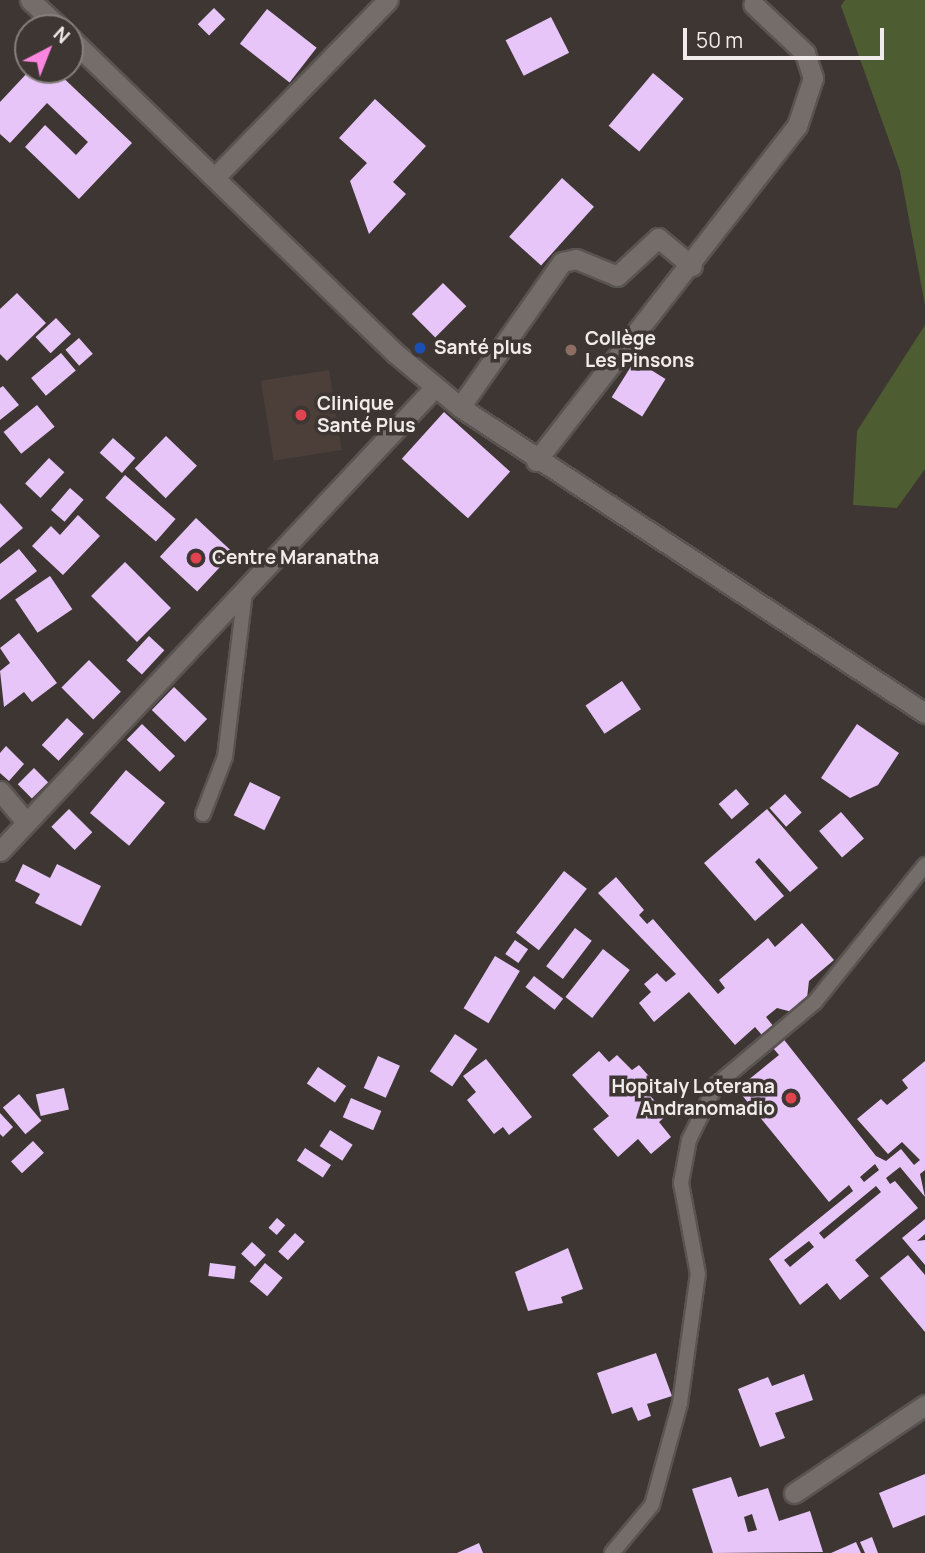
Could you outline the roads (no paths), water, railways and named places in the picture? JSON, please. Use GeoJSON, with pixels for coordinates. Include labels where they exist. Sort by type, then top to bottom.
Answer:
{"type":"FeatureCollection","features":[{"type":"Feature","properties":{"kind":"street"},"geometry":{"type":"LineString","coordinates":[[30,0],[45,14]]}},
{"type":"Feature","properties":{"kind":"street"},"geometry":{"type":"LineString","coordinates":[[216,176],[388,0]]}},
{"type":"Feature","properties":{"kind":"street"},"geometry":{"type":"LineString","coordinates":[[536,461],[692,266],[797,127],[813,78],[805,53],[753,4]]}},
{"type":"Feature","properties":{"kind":"street"},"geometry":{"type":"LineString","coordinates":[[84,51],[435,387],[460,407],[536,461],[925,713]]}},
{"type":"Feature","properties":{"kind":"street"},"geometry":{"type":"LineString","coordinates":[[460,407],[562,262],[576,259],[617,276],[658,238],[692,266]]}},
{"type":"Feature","properties":{"kind":"street"},"geometry":{"type":"LineString","coordinates":[[0,851],[435,387]]}},
{"type":"Feature","properties":{"kind":"street"},"geometry":{"type":"LineString","coordinates":[[0,791],[26,822]]}},
{"type":"Feature","properties":{"kind":"street"},"geometry":{"type":"LineString","coordinates":[[794,1493],[925,1405]]}},
{"type":"Feature","properties":{"kind":"lane"},"geometry":{"type":"LineString","coordinates":[[203,814],[225,757],[244,592]]}},
{"type":"Feature","properties":{"kind":"lane"},"geometry":{"type":"LineString","coordinates":[[612,1553],[652,1505],[680,1403],[698,1274],[681,1183],[689,1140],[716,1085],[815,1002],[925,865]]}},
{"type":"Feature","properties":{"kind":"place","name":"Santé plus"},"geometry":{"type":"Point","coordinates":[420,348]}},
{"type":"Feature","properties":{"kind":"place","name":"Collège Les Pinsons"},"geometry":{"type":"Point","coordinates":[571,350]}},
{"type":"Feature","properties":{"kind":"place","name":"Clinique Santé Plus"},"geometry":{"type":"Point","coordinates":[301,415]}},
{"type":"Feature","properties":{"kind":"place","name":"Centre Maranatha"},"geometry":{"type":"Point","coordinates":[196,558]}},
{"type":"Feature","properties":{"kind":"place","name":"Hopitaly Loterana Andranomadio"},"geometry":{"type":"Point","coordinates":[791,1098]}}]}
